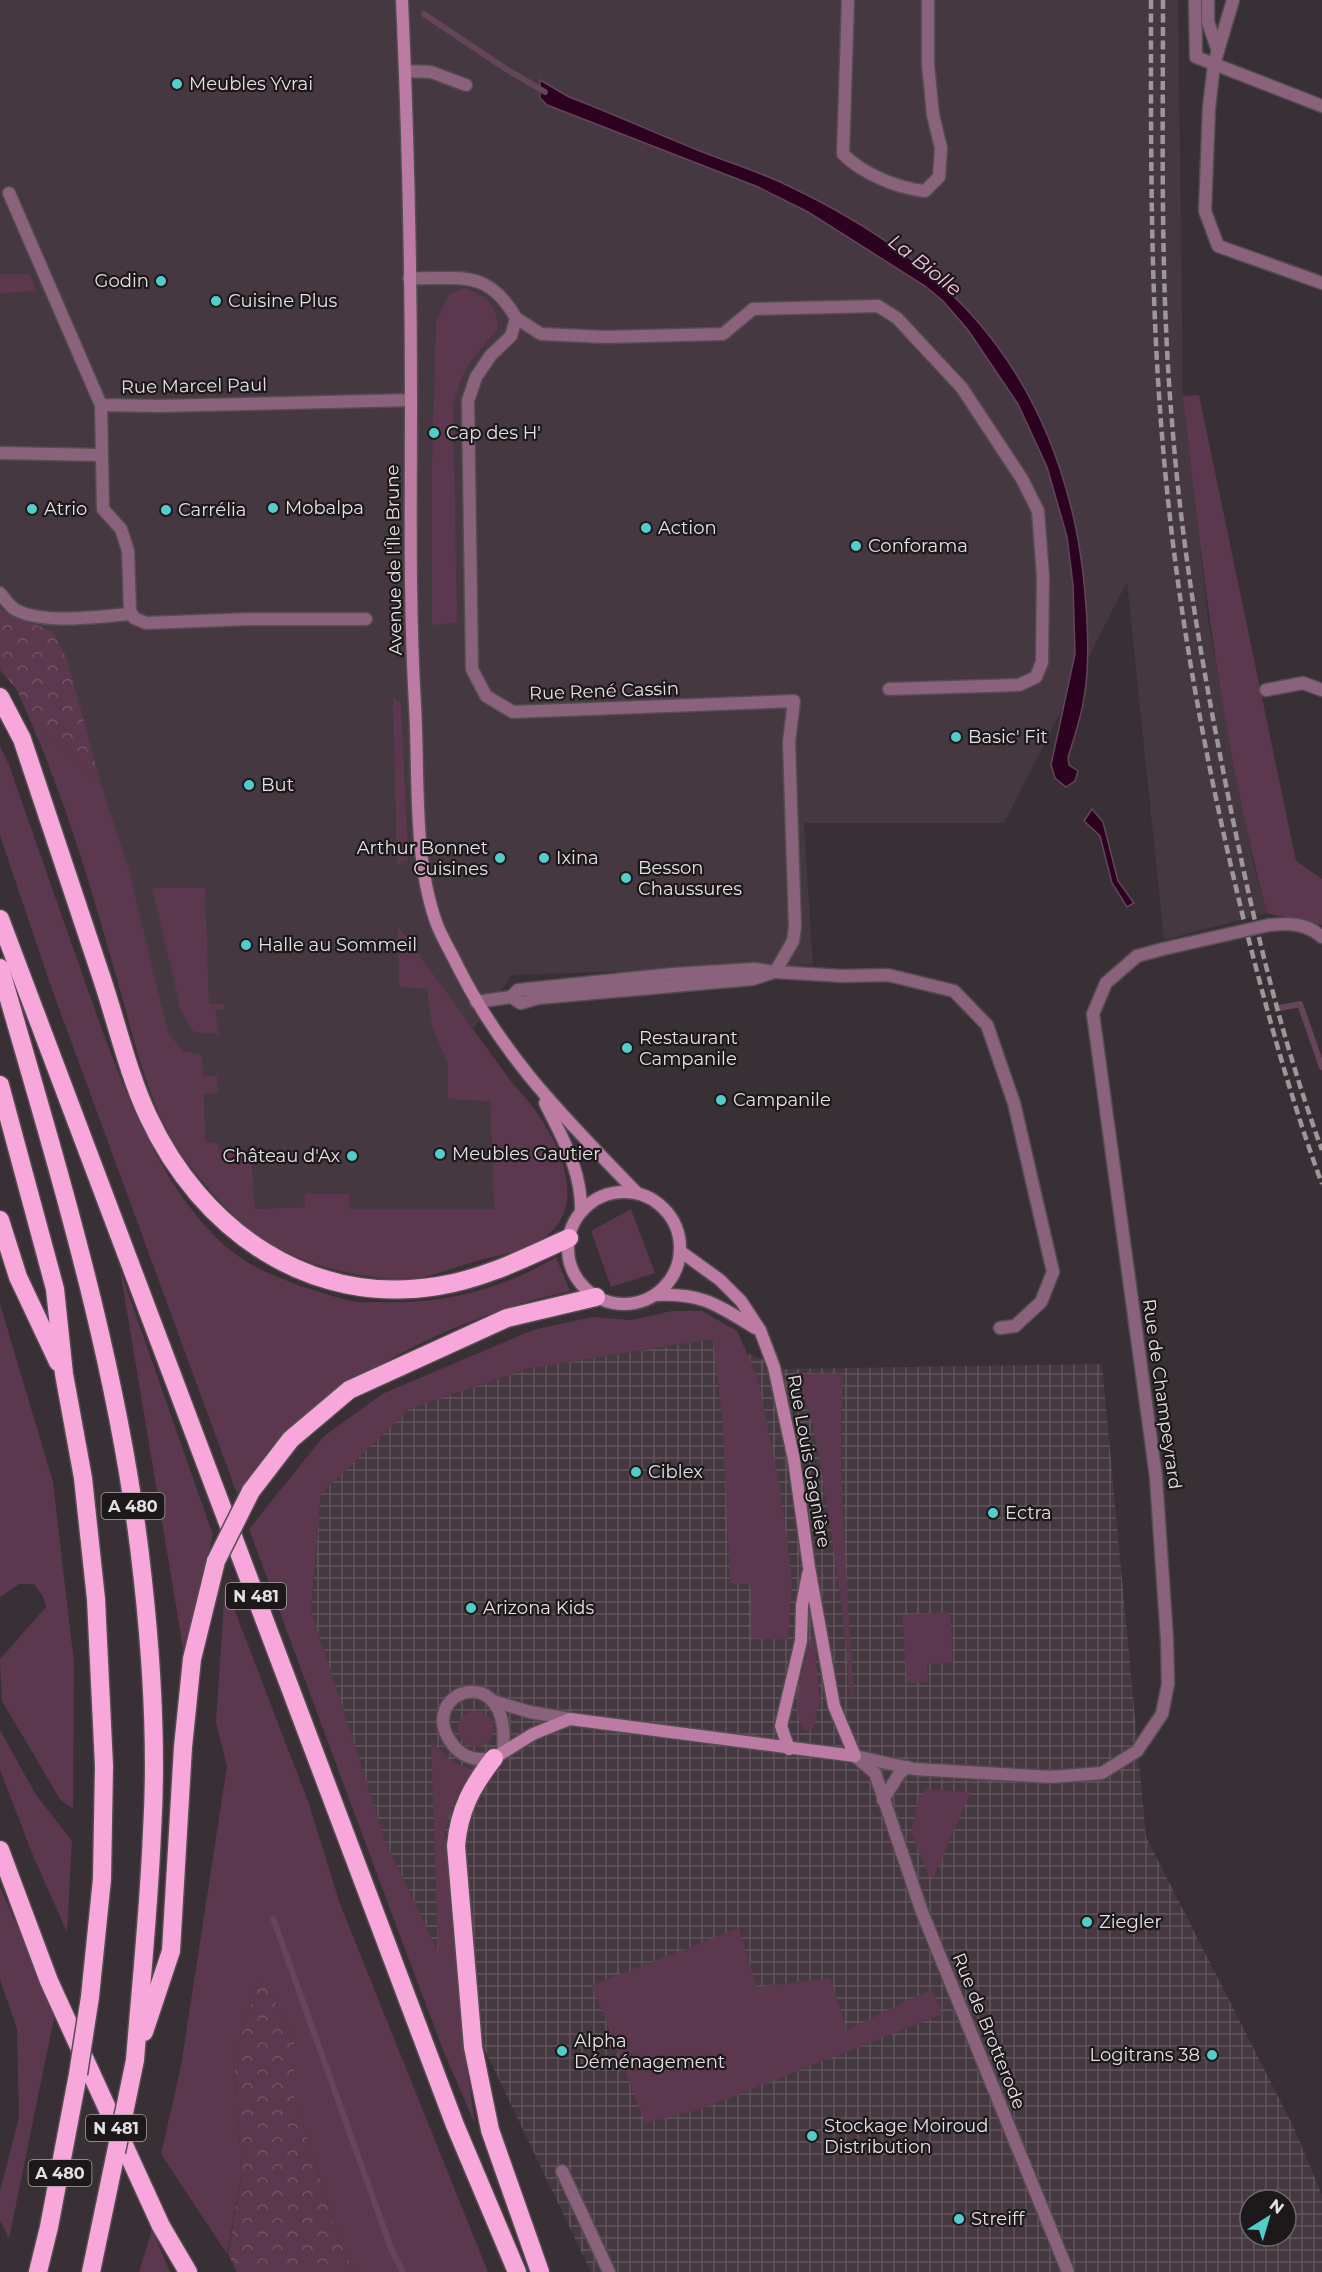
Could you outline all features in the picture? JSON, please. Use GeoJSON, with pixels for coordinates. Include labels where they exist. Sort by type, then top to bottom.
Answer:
{"type":"FeatureCollection","features":[{"type":"Feature","properties":{"kind":"highway"},"geometry":{"type":"LineString","coordinates":[[0,697],[22,739],[148,1116],[193,1189],[217,1216],[242,1238],[302,1271],[339,1284],[373,1288],[408,1289],[440,1286],[516,1263],[569,1238]]}},
{"type":"Feature","properties":{"kind":"highway","name":"N 481"},"geometry":{"type":"LineString","coordinates":[[0,919],[455,2125],[517,2272]]}},
{"type":"Feature","properties":{"kind":"highway","name":"A 480"},"geometry":{"type":"LineString","coordinates":[[0,968],[83,1256],[123,1432],[143,1581],[153,1760],[153,1830],[135,2060],[91,2272]]}},
{"type":"Feature","properties":{"kind":"highway","name":"A 480"},"geometry":{"type":"LineString","coordinates":[[0,1085],[55,1289],[64,1374],[83,1478],[96,1599],[105,1766],[102,1879],[90,1997],[78,2074],[49,2227],[38,2272]]}},
{"type":"Feature","properties":{"kind":"highway"},"geometry":{"type":"LineString","coordinates":[[0,1220],[18,1277],[64,1374]]}},
{"type":"Feature","properties":{"kind":"highway"},"geometry":{"type":"LineString","coordinates":[[135,2060],[171,1951],[183,1747],[192,1659],[216,1561],[251,1491],[291,1440],[349,1390],[507,1318],[596,1297]]}},
{"type":"Feature","properties":{"kind":"highway"},"geometry":{"type":"LineString","coordinates":[[498,1754],[468,1794],[458,1827],[456,1846],[472,2047],[490,2130],[540,2272]]}},
{"type":"Feature","properties":{"kind":"highway","name":"N 481"},"geometry":{"type":"LineString","coordinates":[[0,1850],[49,1981],[161,2226],[188,2272]]}},
{"type":"Feature","properties":{"kind":"street","name":"Avenue de l'Île Brune"},"geometry":{"type":"LineString","coordinates":[[402,0],[411,400],[409,527],[418,809],[428,892],[435,922],[476,1002],[537,1089],[574,1160],[581,1192],[581,1212]]}},
{"type":"Feature","properties":{"kind":"street"},"geometry":{"type":"LineString","coordinates":[[848,0],[843,154],[853,163],[905,189],[925,191],[939,177],[942,148],[933,115],[928,64],[928,0]]}},
{"type":"Feature","properties":{"kind":"street"},"geometry":{"type":"LineString","coordinates":[[1195,0],[1196,57],[1322,106]]}},
{"type":"Feature","properties":{"kind":"street"},"geometry":{"type":"LineString","coordinates":[[1208,0],[1208,22],[1218,51]]}},
{"type":"Feature","properties":{"kind":"street"},"geometry":{"type":"LineString","coordinates":[[1233,0],[1214,64],[1209,108],[1205,211],[1218,246],[1322,283]]}},
{"type":"Feature","properties":{"kind":"street"},"geometry":{"type":"LineString","coordinates":[[405,71],[431,72],[466,85]]}},
{"type":"Feature","properties":{"kind":"street","name":"Rue Marcel Paul"},"geometry":{"type":"LineString","coordinates":[[9,192],[101,405],[159,406],[411,400]]}},
{"type":"Feature","properties":{"kind":"street"},"geometry":{"type":"LineString","coordinates":[[409,279],[472,278],[495,289],[516,318],[541,334],[606,337],[723,334],[753,309],[878,306],[897,318],[962,388],[1022,479],[1038,511],[1043,576],[1042,662],[1036,677],[1019,685],[889,689]]}},
{"type":"Feature","properties":{"kind":"street","name":"Rue René Cassin"},"geometry":{"type":"LineString","coordinates":[[516,318],[512,336],[491,355],[476,377],[468,401],[472,669],[486,696],[513,712],[794,701],[789,742],[795,927],[793,941],[775,972]]}},
{"type":"Feature","properties":{"kind":"street"},"geometry":{"type":"LineString","coordinates":[[101,405],[100,455],[103,509],[122,529],[128,551],[134,618],[146,623],[251,618],[366,619]]}},
{"type":"Feature","properties":{"kind":"street"},"geometry":{"type":"LineString","coordinates":[[0,453],[100,455]]}},
{"type":"Feature","properties":{"kind":"street"},"geometry":{"type":"LineString","coordinates":[[0,593],[14,610],[37,616],[74,618],[132,614]]}},
{"type":"Feature","properties":{"kind":"street"},"geometry":{"type":"LineString","coordinates":[[1266,690],[1303,683],[1322,690]]}},
{"type":"Feature","properties":{"kind":"street","name":"Rue de Champeyrard"},"geometry":{"type":"LineString","coordinates":[[855,1756],[907,1767],[1051,1777],[1102,1773],[1137,1751],[1162,1714],[1168,1684],[1167,1640],[1156,1477],[1093,1014],[1106,983],[1137,956],[1269,924],[1311,928],[1322,937]]}},
{"type":"Feature","properties":{"kind":"street"},"geometry":{"type":"LineString","coordinates":[[476,1002],[511,997],[518,990],[673,974],[754,969],[843,976],[888,975],[954,991],[987,1025],[1014,1103],[1053,1272],[1041,1302],[1015,1326],[1000,1328]]}},
{"type":"Feature","properties":{"kind":"street","name":"Avenue de l'Île Brune"},"geometry":{"type":"LineString","coordinates":[[537,1089],[636,1193]]}},
{"type":"Feature","properties":{"kind":"street"},"geometry":{"type":"LineString","coordinates":[[621,1192],[636,1193],[664,1208],[676,1228],[680,1251],[677,1269],[668,1283],[655,1295],[641,1302],[626,1304],[596,1297],[582,1286],[573,1272],[568,1255],[569,1238],[581,1212],[592,1202],[606,1195],[621,1192]]}},
{"type":"Feature","properties":{"kind":"street","name":"Rue Louis Gagnière"},"geometry":{"type":"LineString","coordinates":[[680,1251],[720,1280],[741,1301],[759,1330],[778,1379],[794,1460],[809,1567],[834,1706],[855,1756]]}},
{"type":"Feature","properties":{"kind":"street"},"geometry":{"type":"LineString","coordinates":[[655,1295],[684,1294],[707,1299],[759,1330]]}},
{"type":"Feature","properties":{"kind":"street","name":"Rue Louis Gagnière"},"geometry":{"type":"LineString","coordinates":[[789,1749],[781,1726],[801,1641],[802,1605],[809,1567]]}},
{"type":"Feature","properties":{"kind":"street"},"geometry":{"type":"LineString","coordinates":[[570,1719],[533,1734],[498,1754],[480,1760],[467,1757],[456,1749],[448,1739],[442,1718],[450,1701],[457,1695],[472,1692],[530,1713],[855,1756]]}},
{"type":"Feature","properties":{"kind":"street"},"geometry":{"type":"LineString","coordinates":[[493,1700],[504,1721],[498,1754]]}},
{"type":"Feature","properties":{"kind":"street","name":"Rue de Brotterode"},"geometry":{"type":"LineString","coordinates":[[855,1756],[875,1773],[922,1912],[1068,2272]]}},
{"type":"Feature","properties":{"kind":"street"},"geometry":{"type":"LineString","coordinates":[[883,1800],[899,1774],[907,1767]]}},
{"type":"Feature","properties":{"kind":"street"},"geometry":{"type":"LineString","coordinates":[[562,2170],[609,2272]]}},
{"type":"Feature","properties":{"kind":"shaded area","name":"Cap des H'"},"geometry":{"type":"Polygon","coordinates":[[[0,0],[1178,0],[1183,396],[1208,620],[1253,862],[1267,913],[1164,940],[1127,582],[1004,823],[804,823],[813,965],[512,975],[448,1064],[490,1101],[494,1209],[349,1209],[349,1194],[306,1195],[306,1207],[255,1209],[208,1158],[155,1035],[85,764],[0,635],[0,0]]]}},
{"type":"Feature","properties":{"kind":"shaded area"},"geometry":{"type":"Polygon","coordinates":[[[540,80],[569,97],[778,181],[832,208],[881,238],[926,271],[965,308],[1000,350],[1029,396],[1053,448],[1076,527],[1086,602],[1088,654],[1083,705],[1068,757],[1069,765],[1078,771],[1075,781],[1066,787],[1055,778],[1051,765],[1075,654],[1073,585],[1067,537],[1047,467],[1018,404],[968,330],[943,301],[925,286],[808,212],[758,187],[547,105],[540,98],[540,80]]]}},
{"type":"Feature","properties":{"kind":"shaded area"},"geometry":{"type":"Polygon","coordinates":[[[1092,809],[1103,822],[1118,881],[1134,903],[1127,907],[1112,883],[1100,836],[1084,821],[1092,809]]]}},
{"type":"Feature","properties":{"kind":"shaded area"},"geometry":{"type":"Polygon","coordinates":[[[713,1339],[786,1369],[1102,1364],[1146,1837],[1294,2128],[1322,2195],[1322,2272],[591,2272],[387,1845],[311,1611],[321,1494],[408,1409],[527,1369],[713,1339]]]}},
{"type":"Feature","properties":{"kind":"green space"},"geometry":{"type":"Polygon","coordinates":[[[0,274],[30,274],[36,291],[0,293],[0,274]]]}},
{"type":"Feature","properties":{"kind":"green space"},"geometry":{"type":"Polygon","coordinates":[[[464,288],[479,294],[489,302],[495,312],[498,328],[470,363],[461,381],[453,407],[457,623],[432,625],[432,467],[436,323],[448,295],[464,288]]]}},
{"type":"Feature","properties":{"kind":"green space"},"geometry":{"type":"Polygon","coordinates":[[[1199,395],[1296,861],[1322,879],[1322,925],[1267,913],[1251,849],[1215,656],[1190,461],[1183,396],[1199,395]]]}},
{"type":"Feature","properties":{"kind":"green space"},"geometry":{"type":"Polygon","coordinates":[[[0,609],[53,632],[67,659],[101,784],[31,722],[17,690],[0,670],[0,609]]]}},
{"type":"Feature","properties":{"kind":"green space"},"geometry":{"type":"Polygon","coordinates":[[[393,696],[401,704],[408,859],[397,865],[393,696]]]}},
{"type":"Feature","properties":{"kind":"green space"},"geometry":{"type":"Polygon","coordinates":[[[31,722],[101,784],[129,870],[168,1033],[183,1051],[202,1055],[203,1076],[217,1076],[218,1092],[204,1094],[205,1142],[218,1143],[219,1150],[251,1151],[255,1209],[305,1207],[306,1194],[349,1194],[350,1209],[494,1209],[490,1101],[448,1099],[448,1064],[432,1026],[427,989],[399,987],[398,926],[541,1119],[553,1140],[562,1162],[567,1185],[566,1206],[557,1225],[539,1241],[524,1248],[432,1275],[408,1279],[371,1277],[316,1264],[266,1242],[235,1218],[188,1163],[174,1142],[152,1096],[77,846],[56,783],[31,722]]]}},
{"type":"Feature","properties":{"kind":"green space"},"geometry":{"type":"Polygon","coordinates":[[[0,746],[9,765],[91,999],[122,1080],[160,1161],[183,1197],[209,1229],[238,1256],[261,1270],[306,1288],[351,1301],[402,1302],[448,1298],[515,1278],[556,1257],[570,1291],[492,1313],[413,1347],[375,1368],[339,1391],[306,1417],[278,1444],[237,1494],[49,981],[0,835],[0,746]]]}},
{"type":"Feature","properties":{"kind":"green space"},"geometry":{"type":"Polygon","coordinates":[[[152,888],[205,888],[209,1004],[224,1004],[224,1010],[215,1010],[219,1034],[194,1032],[181,1011],[152,888]]]}},
{"type":"Feature","properties":{"kind":"green space"},"geometry":{"type":"Polygon","coordinates":[[[631,1209],[655,1273],[611,1287],[591,1231],[631,1209]]]}},
{"type":"Feature","properties":{"kind":"green space"},"geometry":{"type":"Polygon","coordinates":[[[120,1270],[213,1535],[184,1654],[120,1270]]]}},
{"type":"Feature","properties":{"kind":"green space"},"geometry":{"type":"Polygon","coordinates":[[[0,1304],[53,1482],[74,1663],[73,1809],[60,1799],[2,1701],[0,1659],[46,1607],[43,1596],[34,1584],[19,1584],[0,1597],[0,1304]]]}},
{"type":"Feature","properties":{"kind":"green space"},"geometry":{"type":"Polygon","coordinates":[[[672,1311],[702,1311],[737,1331],[757,1376],[779,1482],[792,1578],[788,1640],[751,1638],[751,1585],[730,1583],[723,1426],[713,1339],[527,1369],[409,1409],[321,1494],[311,1611],[387,1845],[438,1951],[431,1740],[452,1762],[473,1770],[451,1808],[445,1833],[464,2046],[475,2124],[443,2050],[249,1529],[323,1437],[382,1394],[533,1330],[592,1317],[631,1320],[672,1311]]]}},
{"type":"Feature","properties":{"kind":"green space"},"geometry":{"type":"Polygon","coordinates":[[[796,1374],[843,1374],[842,1497],[854,1701],[849,1686],[841,1599],[819,1459],[808,1408],[796,1374]]]}},
{"type":"Feature","properties":{"kind":"green space"},"geometry":{"type":"Polygon","coordinates":[[[225,1585],[309,1804],[340,1904],[488,2272],[355,2272],[340,2242],[294,2097],[294,2035],[260,1977],[234,2059],[242,2173],[227,2254],[161,2154],[181,2066],[227,1766],[216,1722],[225,1585]]]}},
{"type":"Feature","properties":{"kind":"green space"},"geometry":{"type":"Polygon","coordinates":[[[950,1612],[953,1663],[927,1664],[928,1682],[907,1683],[902,1615],[950,1612]]]}},
{"type":"Feature","properties":{"kind":"green space"},"geometry":{"type":"Polygon","coordinates":[[[813,1632],[820,1701],[813,1728],[806,1731],[800,1723],[798,1698],[813,1632]]]}},
{"type":"Feature","properties":{"kind":"green space"},"geometry":{"type":"Polygon","coordinates":[[[476,1711],[488,1717],[494,1729],[488,1741],[476,1747],[464,1741],[458,1729],[464,1717],[476,1711]]]}},
{"type":"Feature","properties":{"kind":"green space"},"geometry":{"type":"Polygon","coordinates":[[[0,1730],[36,1795],[72,1841],[67,1932],[34,1858],[0,1770],[0,1730]]]}},
{"type":"Feature","properties":{"kind":"green space"},"geometry":{"type":"Polygon","coordinates":[[[927,1789],[971,1792],[934,1876],[929,1877],[911,1832],[919,1798],[927,1789]]]}},
{"type":"Feature","properties":{"kind":"green space"},"geometry":{"type":"Polygon","coordinates":[[[0,1887],[55,2013],[9,2239],[0,2220],[0,2191],[19,2117],[17,2029],[0,1979],[0,1887]]]}},
{"type":"Feature","properties":{"kind":"green space"},"geometry":{"type":"Polygon","coordinates":[[[739,1928],[757,1987],[830,1978],[847,2030],[932,1989],[943,2014],[702,2109],[645,2123],[592,1985],[739,1928]]]}},
{"type":"Feature","properties":{"kind":"green space"},"geometry":{"type":"Polygon","coordinates":[[[260,1976],[294,2035],[294,2097],[340,2242],[355,2272],[237,2272],[228,2254],[242,2173],[234,2059],[260,1976]]]}},
{"type":"Feature","properties":{"kind":"green space"},"geometry":{"type":"Polygon","coordinates":[[[152,2229],[170,2272],[139,2272],[152,2229]]]}},
{"type":"Feature","properties":{"kind":"waterway","name":"La Biolle"},"geometry":{"type":"LineString","coordinates":[[424,14],[545,92]]}},
{"type":"Feature","properties":{"kind":"waterway"},"geometry":{"type":"LineString","coordinates":[[1280,1008],[1300,1004],[1322,1067]]}},
{"type":"Feature","properties":{"kind":"waterway"},"geometry":{"type":"LineString","coordinates":[[273,1918],[392,2251],[403,2272]]}},
{"type":"Feature","properties":{"kind":"railway"},"geometry":{"type":"LineString","coordinates":[[1151,0],[1155,327],[1168,497],[1184,622],[1205,745],[1231,868],[1281,1057],[1322,1184]]}},
{"type":"Feature","properties":{"kind":"railway"},"geometry":{"type":"LineString","coordinates":[[1163,0],[1163,211],[1168,369],[1186,553],[1215,727],[1253,914],[1291,1057],[1322,1150]]}},
{"type":"Feature","properties":{"kind":"place","name":"Meubles Yvrai"},"geometry":{"type":"Point","coordinates":[177,84]}},
{"type":"Feature","properties":{"kind":"place","name":"Godin"},"geometry":{"type":"Point","coordinates":[161,281]}},
{"type":"Feature","properties":{"kind":"place","name":"Cuisine Plus"},"geometry":{"type":"Point","coordinates":[216,301]}},
{"type":"Feature","properties":{"kind":"place","name":"Cap des H'"},"geometry":{"type":"Point","coordinates":[434,433]}},
{"type":"Feature","properties":{"kind":"place","name":"Mobalpa"},"geometry":{"type":"Point","coordinates":[273,508]}},
{"type":"Feature","properties":{"kind":"place","name":"Atrio"},"geometry":{"type":"Point","coordinates":[32,509]}},
{"type":"Feature","properties":{"kind":"place","name":"Carrélia"},"geometry":{"type":"Point","coordinates":[166,510]}},
{"type":"Feature","properties":{"kind":"place","name":"Action"},"geometry":{"type":"Point","coordinates":[646,528]}},
{"type":"Feature","properties":{"kind":"place","name":"Conforama"},"geometry":{"type":"Point","coordinates":[856,546]}},
{"type":"Feature","properties":{"kind":"place","name":"Basic' Fit"},"geometry":{"type":"Point","coordinates":[956,737]}},
{"type":"Feature","properties":{"kind":"place","name":"But"},"geometry":{"type":"Point","coordinates":[249,785]}},
{"type":"Feature","properties":{"kind":"place","name":"Arthur Bonnet Cuisines"},"geometry":{"type":"Point","coordinates":[500,858]}},
{"type":"Feature","properties":{"kind":"place","name":"Ixina"},"geometry":{"type":"Point","coordinates":[544,858]}},
{"type":"Feature","properties":{"kind":"place","name":"Besson Chaussures"},"geometry":{"type":"Point","coordinates":[626,878]}},
{"type":"Feature","properties":{"kind":"place","name":"Halle au Sommeil"},"geometry":{"type":"Point","coordinates":[246,945]}},
{"type":"Feature","properties":{"kind":"place","name":"Restaurant Campanile"},"geometry":{"type":"Point","coordinates":[627,1048]}},
{"type":"Feature","properties":{"kind":"place","name":"Campanile"},"geometry":{"type":"Point","coordinates":[721,1100]}},
{"type":"Feature","properties":{"kind":"place","name":"Meubles Gautier"},"geometry":{"type":"Point","coordinates":[440,1154]}},
{"type":"Feature","properties":{"kind":"place","name":"Château d'Ax"},"geometry":{"type":"Point","coordinates":[352,1156]}},
{"type":"Feature","properties":{"kind":"place","name":"Ciblex"},"geometry":{"type":"Point","coordinates":[636,1472]}},
{"type":"Feature","properties":{"kind":"place","name":"Ectra"},"geometry":{"type":"Point","coordinates":[993,1513]}},
{"type":"Feature","properties":{"kind":"place","name":"Arizona Kids"},"geometry":{"type":"Point","coordinates":[471,1608]}},
{"type":"Feature","properties":{"kind":"place","name":"Ziegler"},"geometry":{"type":"Point","coordinates":[1087,1922]}},
{"type":"Feature","properties":{"kind":"place","name":"Alpha Déménagement"},"geometry":{"type":"Point","coordinates":[562,2051]}},
{"type":"Feature","properties":{"kind":"place","name":"Logitrans 38"},"geometry":{"type":"Point","coordinates":[1212,2055]}},
{"type":"Feature","properties":{"kind":"place","name":"Stockage Moiroud Distribution"},"geometry":{"type":"Point","coordinates":[812,2136]}},
{"type":"Feature","properties":{"kind":"place","name":"Streiff"},"geometry":{"type":"Point","coordinates":[959,2219]}}]}
